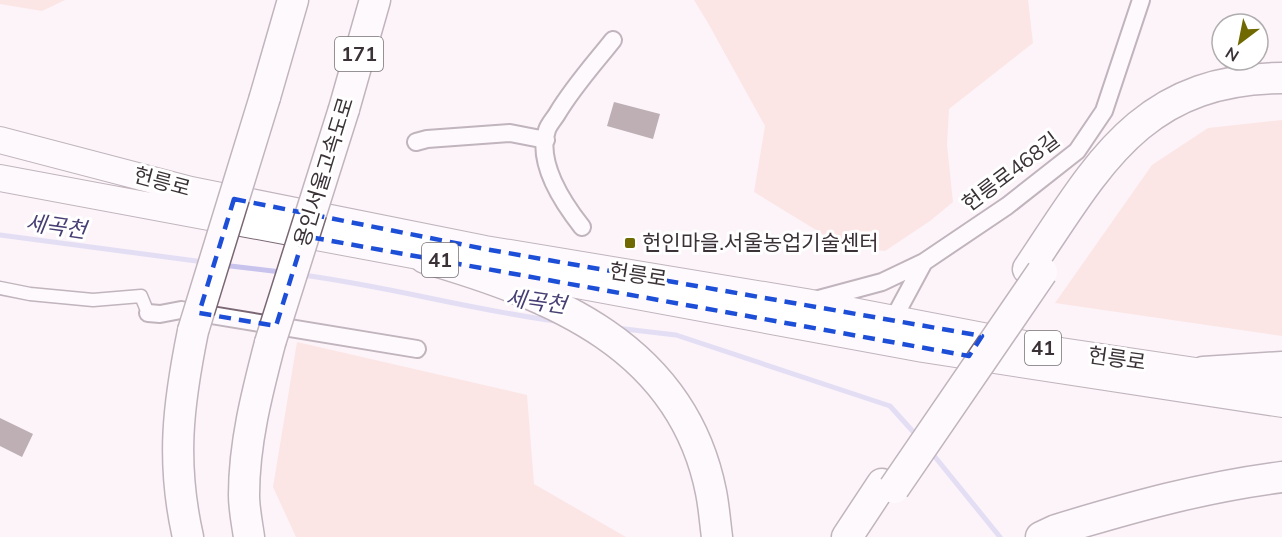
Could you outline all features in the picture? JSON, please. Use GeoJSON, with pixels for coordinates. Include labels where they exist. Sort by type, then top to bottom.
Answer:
{"type":"FeatureCollection","features":[{"type":"Feature","properties":{"kind":"highway"},"geometry":{"type":"LineString","coordinates":[[188,537],[178,474],[177,433],[182,385],[193,331],[293,0]]}},
{"type":"Feature","properties":{"kind":"highway","name":"용인서울고속도로"},"geometry":{"type":"LineString","coordinates":[[249,537],[244,498],[246,453],[255,402],[270,343],[344,109],[375,0]]}},
{"type":"Feature","properties":{"kind":"highway"},"geometry":{"type":"LineString","coordinates":[[847,537],[888,486],[1035,270],[1097,169],[1138,124],[1177,100],[1210,87],[1250,79],[1282,78]]}},
{"type":"Feature","properties":{"kind":"highway"},"geometry":{"type":"LineString","coordinates":[[1035,270],[1127,158],[1156,132],[1185,113],[1213,99],[1282,91]]}},
{"type":"Feature","properties":{"kind":"highway"},"geometry":{"type":"LineString","coordinates":[[425,258],[515,286],[581,318],[626,348],[649,369],[685,419],[701,456],[711,491],[717,537]]}},
{"type":"Feature","properties":{"kind":"highway"},"geometry":{"type":"LineString","coordinates":[[1203,372],[1282,367]]}},
{"type":"Feature","properties":{"kind":"highway"},"geometry":{"type":"LineString","coordinates":[[1049,534],[1172,496],[1228,484],[1282,477]]}},
{"type":"Feature","properties":{"kind":"highway"},"geometry":{"type":"LineString","coordinates":[[860,537],[888,486]]}},
{"type":"Feature","properties":{"kind":"main road","name":"헌릉로"},"geometry":{"type":"LineString","coordinates":[[0,140],[191,190],[484,249],[806,302],[887,330],[923,349],[1282,404]]}},
{"type":"Feature","properties":{"kind":"main road","name":"헌릉로"},"geometry":{"type":"LineString","coordinates":[[0,178],[425,258],[887,330],[1061,351],[1282,384]]}},
{"type":"Feature","properties":{"kind":"street","name":"헌릉로468길"},"geometry":{"type":"LineString","coordinates":[[806,302],[882,282],[924,262],[1006,206],[1077,151],[1104,111],[1141,0]]}},
{"type":"Feature","properties":{"kind":"street"},"geometry":{"type":"LineString","coordinates":[[582,227],[565,206],[553,181],[544,151],[547,129],[566,98],[614,40]]}},
{"type":"Feature","properties":{"kind":"street"},"geometry":{"type":"LineString","coordinates":[[416,142],[427,139],[510,133],[546,140]]}},
{"type":"Feature","properties":{"kind":"street","name":"헌릉로468길"},"geometry":{"type":"LineString","coordinates":[[887,330],[924,262]]}},
{"type":"Feature","properties":{"kind":"street"},"geometry":{"type":"LineString","coordinates":[[0,288],[30,294],[93,300],[141,296],[148,313],[160,314],[180,310],[417,349]]}},
{"type":"Feature","properties":{"kind":"highlighted area"},"geometry":{"type":"Polygon","coordinates":[[[234,199],[485,249],[982,336],[969,356],[304,236],[276,326],[199,313],[234,199]]]}},
{"type":"Feature","properties":{"kind":"shaded area"},"geometry":{"type":"Polygon","coordinates":[[[0,0],[65,0],[42,11],[0,4],[0,0]]]}},
{"type":"Feature","properties":{"kind":"shaded area"},"geometry":{"type":"Polygon","coordinates":[[[694,0],[1028,0],[1033,43],[949,109],[947,145],[953,202],[930,221],[885,251],[844,247],[754,192],[765,126],[694,0]]]}},
{"type":"Feature","properties":{"kind":"shaded area"},"geometry":{"type":"Polygon","coordinates":[[[1282,120],[1282,336],[1055,303],[1152,165],[1208,128],[1282,120]]]}},
{"type":"Feature","properties":{"kind":"shaded area"},"geometry":{"type":"Polygon","coordinates":[[[297,342],[527,395],[534,484],[626,537],[296,537],[273,487],[297,342]]]}},
{"type":"Feature","properties":{"kind":"building"},"geometry":{"type":"Polygon","coordinates":[[[614,102],[660,114],[653,139],[607,126],[614,102]]]}},
{"type":"Feature","properties":{"kind":"building"},"geometry":{"type":"Polygon","coordinates":[[[0,418],[33,434],[22,457],[0,446],[0,418]]]}},
{"type":"Feature","properties":{"kind":"waterway","name":"세곡천"},"geometry":{"type":"LineString","coordinates":[[0,235],[204,262]]}},
{"type":"Feature","properties":{"kind":"waterway","name":"세곡천"},"geometry":{"type":"LineString","coordinates":[[222,265],[281,272]]}},
{"type":"Feature","properties":{"kind":"waterway","name":"세곡천"},"geometry":{"type":"LineString","coordinates":[[302,275],[556,321]]}},
{"type":"Feature","properties":{"kind":"waterway","name":"세곡천"},"geometry":{"type":"LineString","coordinates":[[616,328],[676,335],[890,406],[917,436]]}},
{"type":"Feature","properties":{"kind":"waterway","name":"세곡천"},"geometry":{"type":"LineString","coordinates":[[931,452],[1000,537]]}},
{"type":"Feature","properties":{"kind":"place","name":"헌인마을.서울농업기술센터"},"geometry":{"type":"Point","coordinates":[630,243]}}]}
